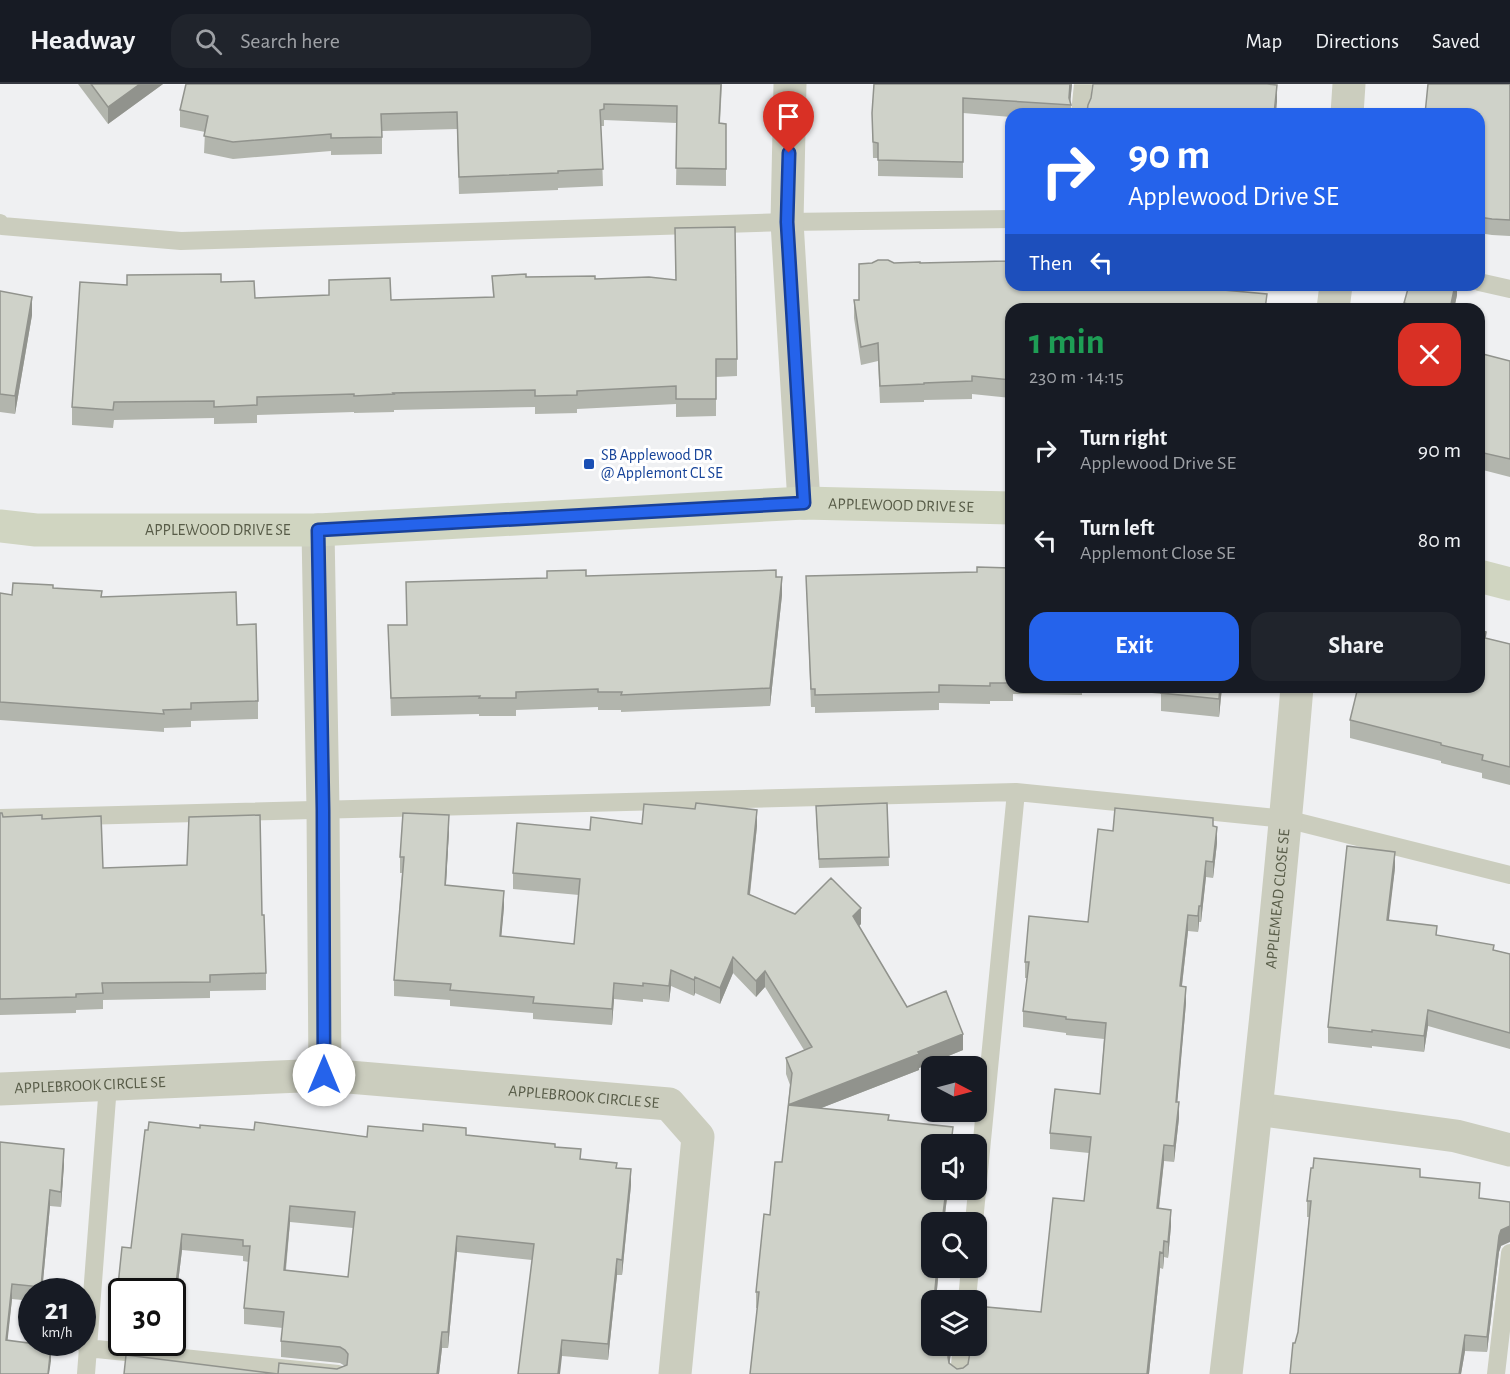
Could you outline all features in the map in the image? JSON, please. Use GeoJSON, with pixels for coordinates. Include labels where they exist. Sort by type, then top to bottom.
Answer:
{"type":"FeatureCollection","features":[{"type":"Feature","properties":{"kind":"street"},"geometry":{"type":"LineString","coordinates":[[790,84],[787,222],[804,503]]}},
{"type":"Feature","properties":{"kind":"street"},"geometry":{"type":"LineString","coordinates":[[1347,108],[1349,84]]}},
{"type":"Feature","properties":{"kind":"street","name":"APPLEWOOD DRIVE SE"},"geometry":{"type":"LineString","coordinates":[[0,526],[36,530],[318,530],[804,503],[1005,508]]}},
{"type":"Feature","properties":{"kind":"street"},"geometry":{"type":"LineString","coordinates":[[318,530],[323,810],[324,1075]]}},
{"type":"Feature","properties":{"kind":"street"},"geometry":{"type":"LineString","coordinates":[[1485,578],[1510,584]]}},
{"type":"Feature","properties":{"kind":"street","name":"APPLEMEAD CLOSE SE"},"geometry":{"type":"LineString","coordinates":[[1226,1374],[1257,1109],[1296,693]]}},
{"type":"Feature","properties":{"kind":"street","name":"APPLEBROOK CIRCLE SE"},"geometry":{"type":"LineString","coordinates":[[0,1089],[324,1075],[669,1104],[698,1137],[675,1374]]}},
{"type":"Feature","properties":{"kind":"street"},"geometry":{"type":"LineString","coordinates":[[1257,1109],[1456,1136],[1510,1150]]}},
{"type":"Feature","properties":{"kind":"lane"},"geometry":{"type":"LineString","coordinates":[[1081,108],[1083,84]]}},
{"type":"Feature","properties":{"kind":"lane"},"geometry":{"type":"LineString","coordinates":[[0,222],[2,226],[181,241],[787,222],[1005,219]]}},
{"type":"Feature","properties":{"kind":"lane"},"geometry":{"type":"LineString","coordinates":[[1485,283],[1510,289]]}},
{"type":"Feature","properties":{"kind":"lane"},"geometry":{"type":"LineString","coordinates":[[975,1212],[1016,792]]}},
{"type":"Feature","properties":{"kind":"lane"},"geometry":{"type":"LineString","coordinates":[[0,818],[1016,792],[1286,819],[1510,875]]}},
{"type":"Feature","properties":{"kind":"lane"},"geometry":{"type":"LineString","coordinates":[[93,1278],[108,1085]]}},
{"type":"Feature","properties":{"kind":"lane"},"geometry":{"type":"LineString","coordinates":[[1496,1374],[1510,1253]]}},
{"type":"Feature","properties":{"kind":"lane"},"geometry":{"type":"LineString","coordinates":[[96,1349],[338,1374]]}},
{"type":"Feature","properties":{"kind":"lane"},"geometry":{"type":"LineString","coordinates":[[86,1374],[87,1356]]}},
{"type":"Feature","properties":{"kind":"lane"},"geometry":{"type":"LineString","coordinates":[[959,1374],[961,1356]]}},
{"type":"Feature","properties":{"kind":"building"},"geometry":{"type":"Polygon","coordinates":[[[91,84],[140,84],[108,107],[91,84]]]}},
{"type":"Feature","properties":{"kind":"building"},"geometry":{"type":"Polygon","coordinates":[[[186,84],[721,84],[719,123],[726,124],[726,169],[676,168],[677,106],[604,104],[604,109],[600,110],[603,169],[459,177],[457,112],[381,114],[382,137],[331,138],[331,134],[233,142],[204,136],[208,116],[180,110],[186,84]]]}},
{"type":"Feature","properties":{"kind":"building"},"geometry":{"type":"Polygon","coordinates":[[[874,84],[1070,84],[1071,105],[963,98],[963,162],[878,160],[878,143],[873,142],[874,84]]]}},
{"type":"Feature","properties":{"kind":"building"},"geometry":{"type":"Polygon","coordinates":[[[1093,84],[1277,85],[1275,108],[1088,108],[1093,84]]]}},
{"type":"Feature","properties":{"kind":"building"},"geometry":{"type":"Polygon","coordinates":[[[1428,84],[1510,84],[1510,220],[1485,218],[1485,108],[1426,108],[1428,84]]]}},
{"type":"Feature","properties":{"kind":"building"},"geometry":{"type":"Polygon","coordinates":[[[735,227],[737,359],[716,359],[716,399],[676,399],[676,386],[577,391],[577,395],[535,396],[535,390],[393,393],[354,396],[354,394],[257,397],[257,405],[214,407],[214,401],[114,402],[113,410],[72,407],[80,282],[127,285],[127,275],[221,274],[221,282],[254,281],[255,298],[329,295],[329,280],[390,278],[391,300],[494,297],[492,276],[526,274],[526,277],[595,276],[595,279],[649,277],[676,280],[675,228],[735,227]]]}},
{"type":"Feature","properties":{"kind":"building"},"geometry":{"type":"Polygon","coordinates":[[[878,260],[888,260],[894,263],[1005,261],[1005,291],[1234,291],[1267,294],[1266,303],[1005,303],[1005,379],[972,376],[972,381],[880,386],[878,343],[861,347],[854,300],[859,300],[859,264],[878,260]]]}},
{"type":"Feature","properties":{"kind":"building"},"geometry":{"type":"Polygon","coordinates":[[[0,291],[32,297],[15,396],[0,394],[0,291]]]}},
{"type":"Feature","properties":{"kind":"building"},"geometry":{"type":"Polygon","coordinates":[[[1407,291],[1454,291],[1451,303],[1404,303],[1407,291]]]}},
{"type":"Feature","properties":{"kind":"building"},"geometry":{"type":"Polygon","coordinates":[[[1485,355],[1510,361],[1510,459],[1485,453],[1485,355]]]}},
{"type":"Feature","properties":{"kind":"building"},"geometry":{"type":"Polygon","coordinates":[[[977,567],[1005,568],[1005,683],[990,683],[990,686],[939,685],[939,692],[815,695],[815,689],[811,689],[806,576],[977,572],[977,567]]]}},
{"type":"Feature","properties":{"kind":"building"},"geometry":{"type":"Polygon","coordinates":[[[586,570],[586,576],[776,570],[776,577],[782,577],[770,688],[621,695],[622,692],[598,692],[598,689],[516,692],[516,698],[479,698],[480,696],[391,698],[388,625],[407,625],[406,582],[547,578],[547,571],[586,570]]]}},
{"type":"Feature","properties":{"kind":"building"},"geometry":{"type":"Polygon","coordinates":[[[13,583],[102,591],[101,597],[236,592],[237,625],[256,624],[258,701],[191,703],[191,709],[163,710],[164,714],[0,702],[0,593],[12,595],[13,583]]]}},
{"type":"Feature","properties":{"kind":"building"},"geometry":{"type":"Polygon","coordinates":[[[1485,638],[1510,644],[1510,767],[1482,760],[1483,755],[1350,720],[1357,693],[1485,693],[1485,638]]]}},
{"type":"Feature","properties":{"kind":"building"},"geometry":{"type":"Polygon","coordinates":[[[1161,693],[1220,693],[1219,699],[1161,693]]]}},
{"type":"Feature","properties":{"kind":"building"},"geometry":{"type":"Polygon","coordinates":[[[696,803],[757,810],[748,894],[795,914],[831,878],[861,908],[853,916],[907,1007],[946,991],[963,1034],[918,1052],[919,1054],[788,1105],[792,1073],[786,1058],[812,1047],[765,971],[756,981],[733,957],[720,988],[671,970],[669,986],[614,983],[612,1009],[533,1003],[534,997],[450,990],[451,984],[394,980],[404,857],[400,857],[403,813],[449,815],[445,885],[504,891],[500,936],[574,944],[580,879],[513,873],[517,823],[590,830],[591,817],[642,824],[644,804],[695,809],[696,803]]]}},
{"type":"Feature","properties":{"kind":"building"},"geometry":{"type":"Polygon","coordinates":[[[887,803],[889,857],[819,859],[816,806],[887,803]]]}},
{"type":"Feature","properties":{"kind":"building"},"geometry":{"type":"Polygon","coordinates":[[[1115,808],[1213,818],[1213,826],[1217,827],[1213,862],[1206,861],[1198,916],[1188,915],[1180,986],[1186,987],[1176,1102],[1179,1102],[1174,1146],[1164,1145],[1157,1208],[1171,1210],[1168,1242],[1164,1241],[1163,1253],[1160,1252],[1147,1374],[750,1374],[759,1292],[756,1292],[764,1214],[770,1215],[775,1162],[782,1162],[788,1105],[889,1115],[888,1120],[953,1127],[952,1134],[921,1134],[921,1200],[945,1200],[943,1212],[921,1212],[921,1278],[936,1278],[935,1290],[921,1290],[921,1356],[948,1356],[949,1363],[957,1369],[968,1364],[969,1356],[987,1356],[987,1307],[1041,1312],[1053,1198],[1084,1201],[1091,1137],[1050,1133],[1055,1089],[1100,1094],[1106,1023],[1023,1011],[1029,962],[1025,962],[1029,916],[1088,922],[1098,829],[1113,831],[1115,808]]]}},
{"type":"Feature","properties":{"kind":"building"},"geometry":{"type":"Polygon","coordinates":[[[0,813],[3,817],[42,815],[42,819],[101,816],[103,868],[187,865],[189,817],[260,815],[266,973],[210,975],[210,982],[102,983],[103,993],[76,994],[76,997],[0,999],[0,813]]]}},
{"type":"Feature","properties":{"kind":"building"},"geometry":{"type":"Polygon","coordinates":[[[1347,846],[1395,852],[1387,920],[1437,926],[1436,935],[1494,945],[1493,950],[1510,954],[1510,1033],[1428,1010],[1424,1036],[1328,1027],[1347,846]]]}},
{"type":"Feature","properties":{"kind":"building"},"geometry":{"type":"Polygon","coordinates":[[[149,1122],[200,1128],[200,1125],[254,1130],[255,1122],[367,1137],[368,1126],[423,1131],[423,1124],[466,1128],[466,1135],[555,1144],[555,1147],[581,1149],[580,1159],[617,1163],[616,1168],[631,1169],[622,1260],[617,1259],[608,1344],[562,1340],[558,1374],[518,1374],[534,1244],[457,1236],[448,1332],[442,1332],[437,1374],[278,1374],[279,1363],[337,1369],[347,1365],[348,1354],[340,1347],[281,1341],[284,1312],[244,1308],[250,1246],[243,1246],[243,1240],[182,1234],[177,1278],[119,1278],[122,1247],[131,1248],[145,1130],[148,1130],[149,1122]],[[290,1206],[284,1270],[348,1277],[355,1212],[290,1206]]]}},
{"type":"Feature","properties":{"kind":"building"},"geometry":{"type":"Polygon","coordinates":[[[0,1142],[64,1149],[61,1192],[50,1190],[42,1278],[18,1278],[18,1285],[12,1284],[6,1340],[18,1342],[18,1356],[50,1356],[48,1374],[0,1374],[0,1142]]]}},
{"type":"Feature","properties":{"kind":"building"},"geometry":{"type":"Polygon","coordinates":[[[1314,1158],[1420,1169],[1420,1177],[1480,1183],[1479,1198],[1510,1202],[1510,1226],[1501,1230],[1499,1236],[1487,1337],[1465,1335],[1459,1374],[1290,1374],[1293,1343],[1295,1343],[1298,1332],[1311,1201],[1307,1201],[1314,1158]]]}},
{"type":"Feature","properties":{"kind":"building"},"geometry":{"type":"Polygon","coordinates":[[[126,1356],[134,1356],[278,1374],[124,1374],[126,1356]]]}},
{"type":"Feature","properties":{"kind":"place","name":"SB Applewood DR @ Applemont CL SE"},"geometry":{"type":"Point","coordinates":[589,464]}},
{"type":"Feature","properties":{"kind":"route"},"geometry":{"type":"LineString","coordinates":[[324,1075],[323,810],[318,530],[804,503],[787,222],[789,153]]}}]}
